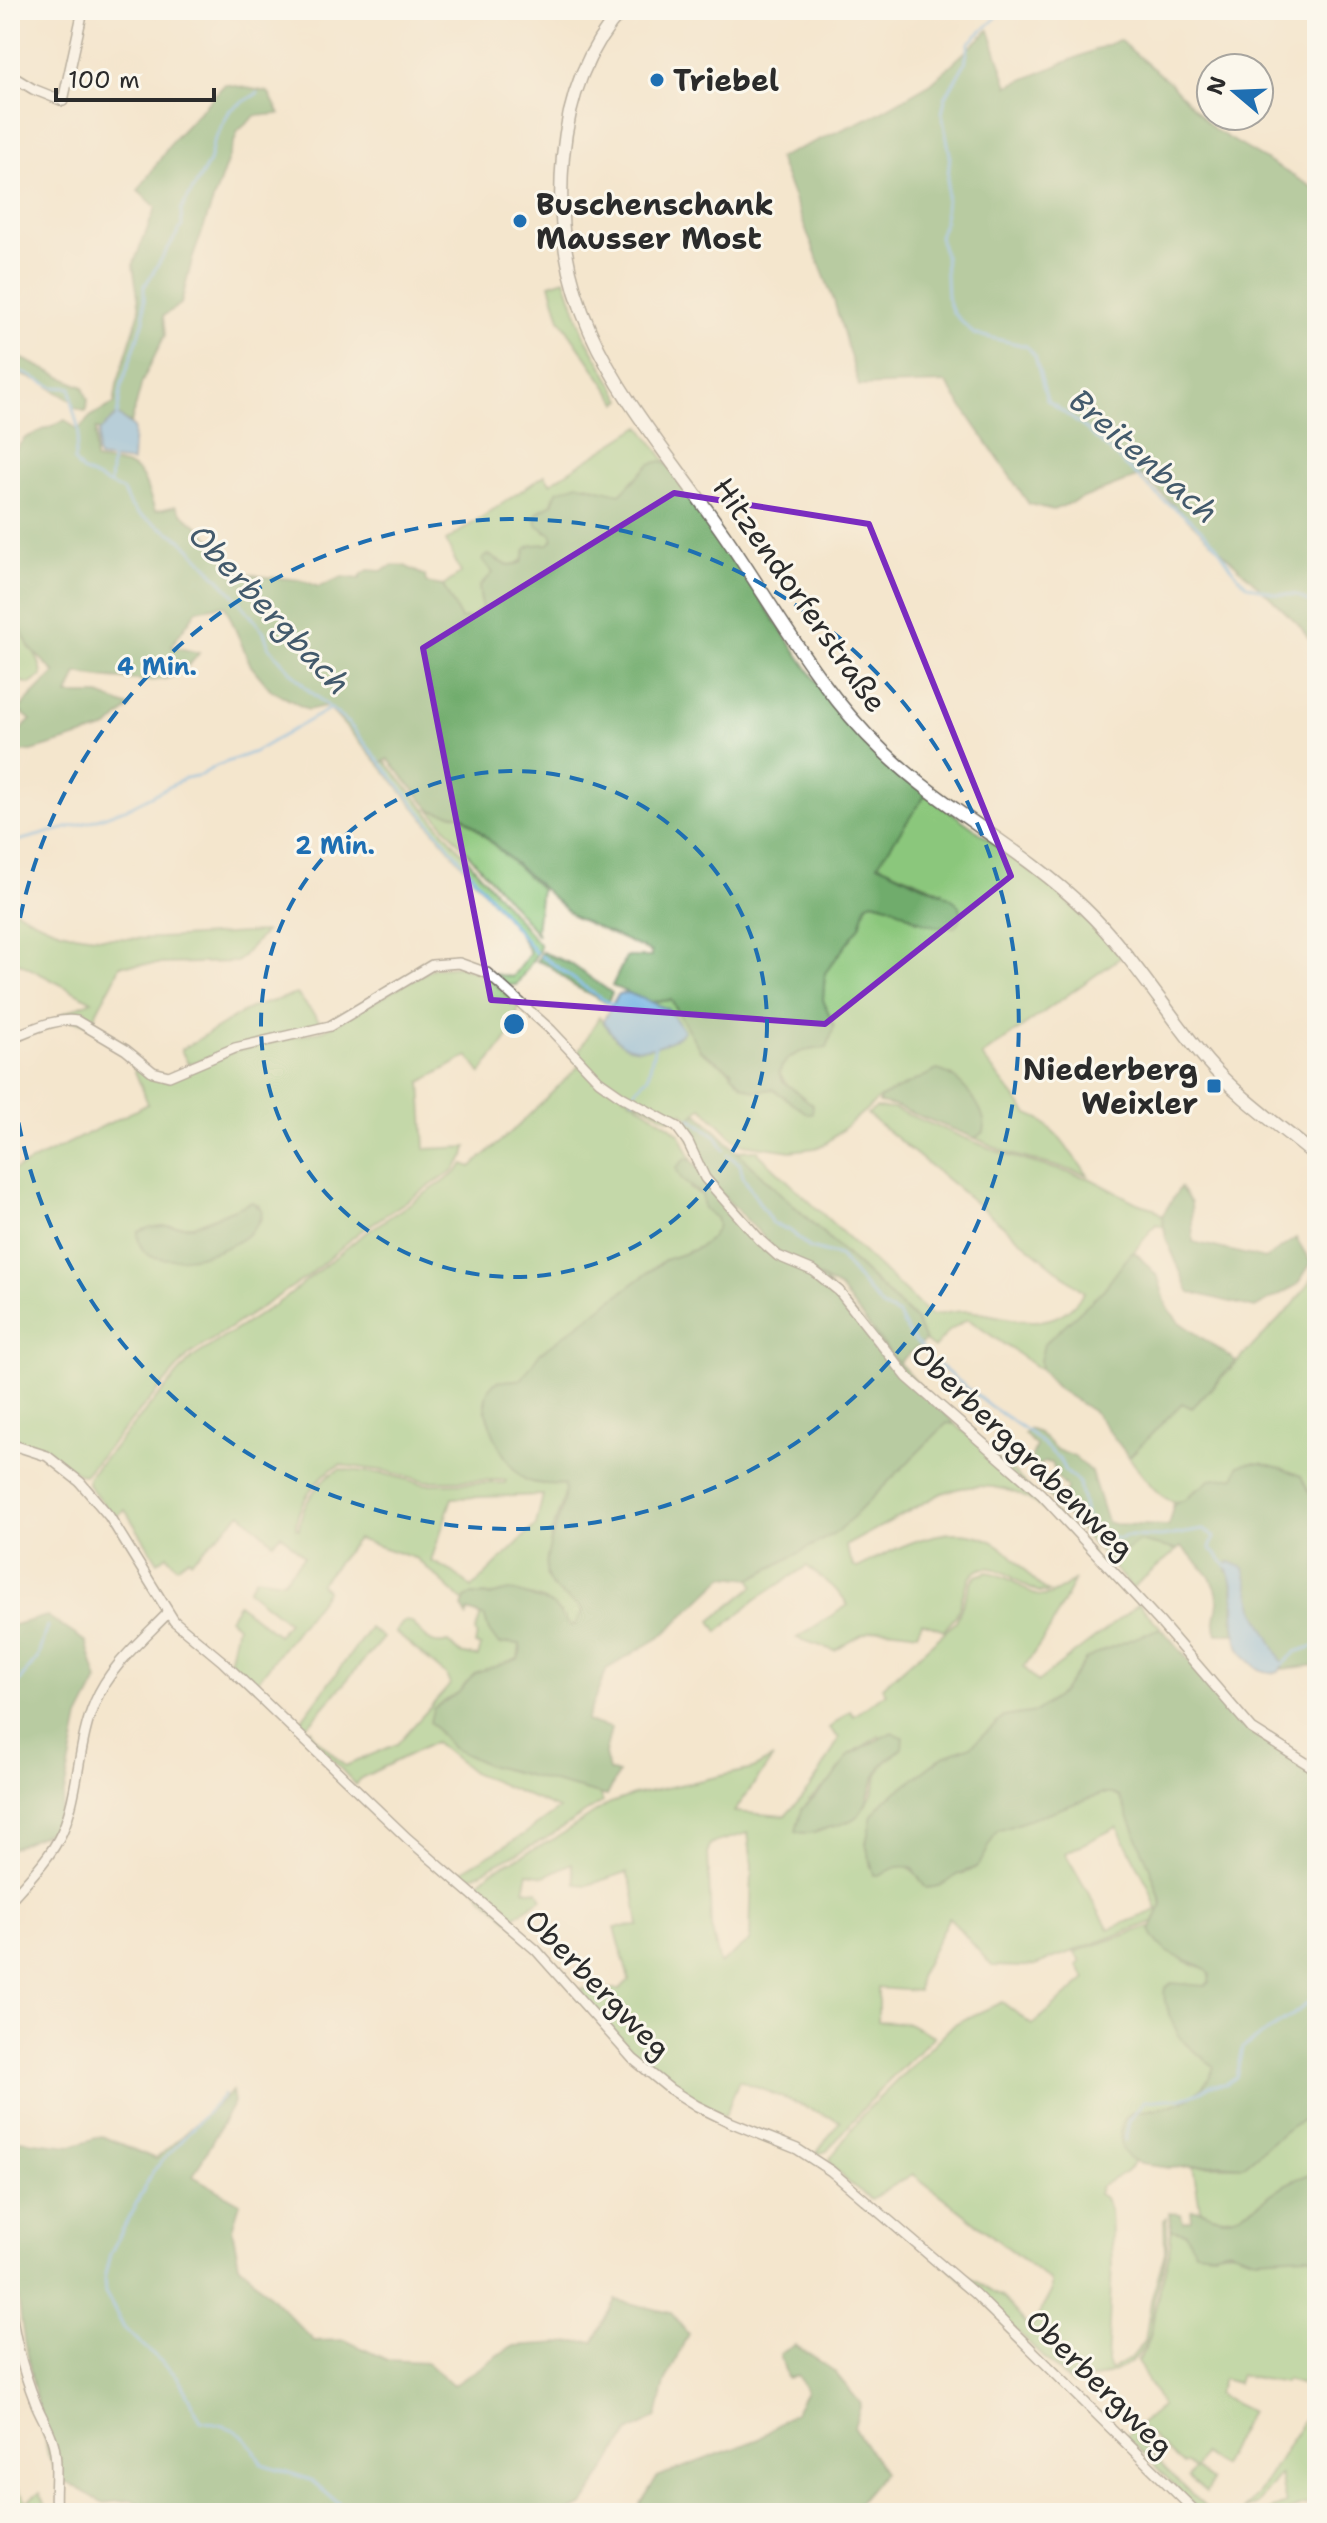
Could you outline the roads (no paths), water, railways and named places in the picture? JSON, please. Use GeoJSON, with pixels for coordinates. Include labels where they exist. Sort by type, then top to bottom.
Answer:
{"type":"FeatureCollection","features":[{"type":"Feature","properties":{"kind":"main road","name":"Hitzendorferstraße"},"geometry":{"type":"LineString","coordinates":[[622,10],[597,43],[577,86],[566,126],[561,176],[562,227],[572,287],[589,333],[610,374],[707,510],[826,687],[855,723],[917,781],[1043,871],[1088,912],[1213,1067],[1240,1094],[1317,1157]]}},
{"type":"Feature","properties":{"kind":"street"},"geometry":{"type":"LineString","coordinates":[[10,75],[33,89],[63,101],[83,10]]}},
{"type":"Feature","properties":{"kind":"street"},"geometry":{"type":"LineString","coordinates":[[1309,10],[1317,20]]}},
{"type":"Feature","properties":{"kind":"street","name":"Oberberggrabenweg"},"geometry":{"type":"LineString","coordinates":[[10,1038],[52,1023],[77,1021],[126,1050],[153,1072],[169,1076],[235,1048],[330,1026],[432,965],[459,963],[487,973],[551,1030],[599,1081],[677,1127],[688,1142],[705,1178],[760,1240],[778,1256],[814,1271],[839,1291],[907,1377],[1041,1494],[1138,1598],[1252,1729],[1317,1770]]}},
{"type":"Feature","properties":{"kind":"street","name":"Oberbergweg"},"geometry":{"type":"LineString","coordinates":[[10,1444],[47,1456],[80,1482],[109,1516],[168,1613],[301,1735],[372,1806],[536,1950],[633,2059],[670,2089],[704,2110],[797,2149],[831,2171],[975,2294],[1197,2513]]}},
{"type":"Feature","properties":{"kind":"street"},"geometry":{"type":"LineString","coordinates":[[10,1900],[48,1854],[62,1831],[88,1720],[99,1693],[117,1666],[168,1613]]}},
{"type":"Feature","properties":{"kind":"street"},"geometry":{"type":"LineString","coordinates":[[10,2296],[17,2339],[35,2401],[52,2440],[56,2460],[53,2492],[56,2513]]}},
{"type":"Feature","properties":{"kind":"water"},"geometry":{"type":"Polygon","coordinates":[[[117,415],[134,428],[132,462],[99,458],[97,453],[99,432],[117,415]]]}},
{"type":"Feature","properties":{"kind":"water"},"geometry":{"type":"Polygon","coordinates":[[[628,993],[668,1009],[684,1031],[664,1044],[648,1048],[631,1048],[621,1043],[603,1021],[618,994],[628,993]]]}},
{"type":"Feature","properties":{"kind":"water"},"geometry":{"type":"Polygon","coordinates":[[[1230,1562],[1244,1568],[1254,1608],[1283,1664],[1279,1672],[1261,1670],[1246,1658],[1241,1649],[1235,1631],[1233,1586],[1226,1565],[1230,1562]]]}},
{"type":"Feature","properties":{"kind":"waterway","name":"Breitenbach"},"geometry":{"type":"LineString","coordinates":[[1000,10],[996,18],[969,43],[965,63],[945,98],[942,114],[950,154],[944,223],[939,236],[945,256],[947,297],[953,313],[974,334],[1026,346],[1035,356],[1047,400],[1085,428],[1163,500],[1191,520],[1216,545],[1247,585],[1276,594],[1297,595],[1311,603],[1317,611]]}},
{"type":"Feature","properties":{"kind":"waterway"},"geometry":{"type":"LineString","coordinates":[[117,416],[122,384],[144,320],[144,287],[182,226],[181,210],[209,162],[213,143],[230,110],[258,93]]}},
{"type":"Feature","properties":{"kind":"waterway","name":"Oberbergbach"},"geometry":{"type":"LineString","coordinates":[[10,366],[53,387],[71,388],[79,431],[74,461],[82,471],[123,491],[138,514],[181,539],[233,594],[264,632],[269,647],[306,688],[349,724],[536,953]]}},
{"type":"Feature","properties":{"kind":"waterway"},"geometry":{"type":"LineString","coordinates":[[110,483],[112,459]]}},
{"type":"Feature","properties":{"kind":"waterway"},"geometry":{"type":"LineString","coordinates":[[10,843],[89,822],[130,807],[186,778],[201,775],[254,752],[329,709]]}},
{"type":"Feature","properties":{"kind":"waterway","name":"Oberbergbach"},"geometry":{"type":"LineString","coordinates":[[541,956],[615,1006]]}},
{"type":"Feature","properties":{"kind":"waterway","name":"Oberbergbach"},"geometry":{"type":"LineString","coordinates":[[635,1099],[632,1098],[636,1089],[648,1077],[656,1040]]}},
{"type":"Feature","properties":{"kind":"waterway","name":"Oberbergbach"},"geometry":{"type":"LineString","coordinates":[[690,1118],[716,1136],[724,1150]]}},
{"type":"Feature","properties":{"kind":"waterway","name":"Oberbergbach"},"geometry":{"type":"LineString","coordinates":[[728,1155],[740,1164],[743,1177],[772,1223],[789,1230],[810,1248],[839,1256],[882,1307],[899,1315],[908,1333],[922,1348]]}},
{"type":"Feature","properties":{"kind":"waterway","name":"Oberbergbach"},"geometry":{"type":"LineString","coordinates":[[937,1364],[1033,1435],[1059,1459],[1065,1471],[1079,1483],[1085,1514],[1093,1528],[1117,1539],[1128,1536],[1161,1537],[1203,1530],[1214,1536],[1210,1548],[1227,1566]]}},
{"type":"Feature","properties":{"kind":"waterway"},"geometry":{"type":"LineString","coordinates":[[10,1692],[37,1659],[47,1626]]}},
{"type":"Feature","properties":{"kind":"waterway","name":"Oberbergbach"},"geometry":{"type":"LineString","coordinates":[[1279,1664],[1296,1652],[1317,1645]]}},
{"type":"Feature","properties":{"kind":"waterway"},"geometry":{"type":"LineString","coordinates":[[1125,2140],[1129,2121],[1144,2101],[1181,2098],[1199,2093],[1211,2085],[1226,2084],[1236,2077],[1242,2048],[1317,1996]]}},
{"type":"Feature","properties":{"kind":"waterway"},"geometry":{"type":"LineString","coordinates":[[223,2095],[153,2171],[110,2254],[104,2279],[105,2292],[124,2328],[177,2376],[201,2421],[239,2432],[262,2464],[311,2480],[350,2513]]}},
{"type":"Feature","properties":{"kind":"place","name":"Triebel"},"geometry":{"type":"Point","coordinates":[657,80]}},
{"type":"Feature","properties":{"kind":"place","name":"Buschenschank Mausser Most"},"geometry":{"type":"Point","coordinates":[520,221]}},
{"type":"Feature","properties":{"kind":"place","name":"Niederberg Weixler"},"geometry":{"type":"Point","coordinates":[1214,1086]}}]}
